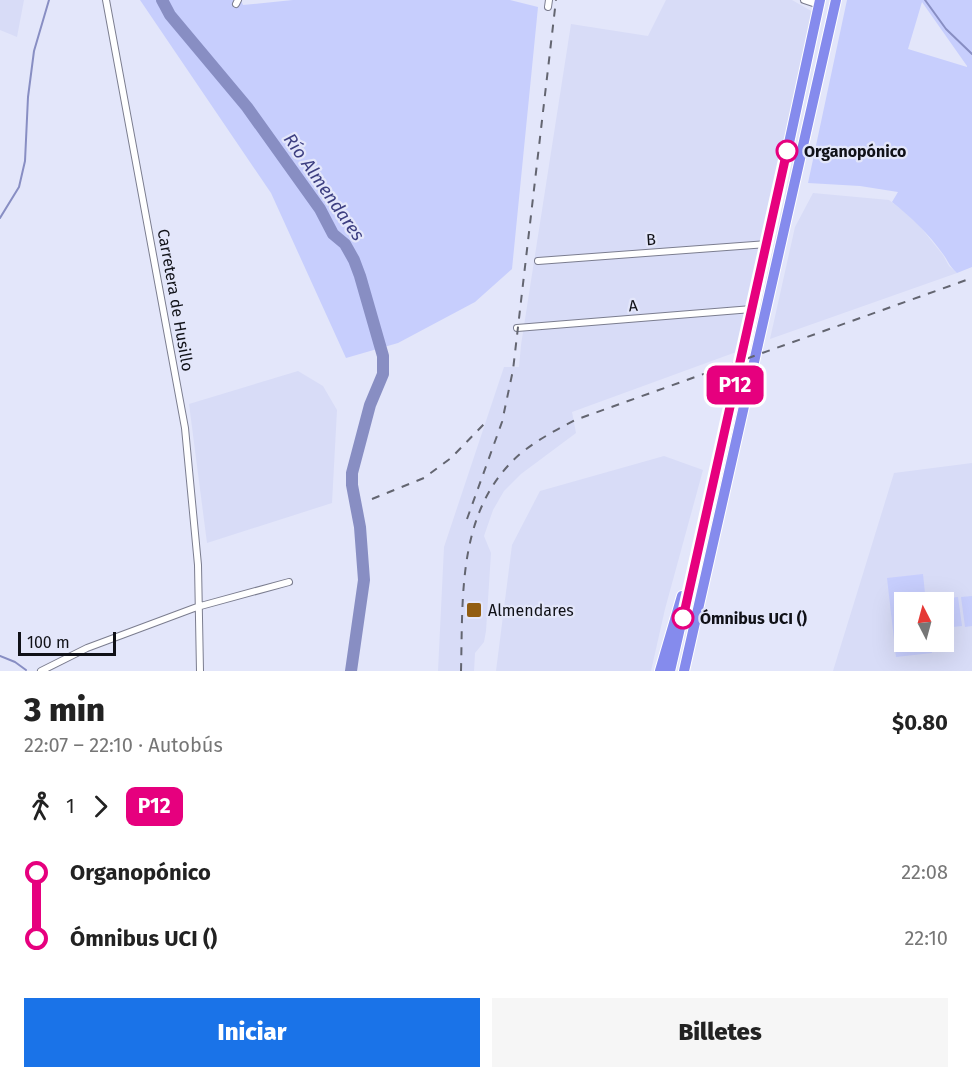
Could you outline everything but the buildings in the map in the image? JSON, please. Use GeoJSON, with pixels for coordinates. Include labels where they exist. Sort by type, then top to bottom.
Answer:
{"type":"FeatureCollection","features":[{"type":"Feature","properties":{"kind":"highway"},"geometry":{"type":"LineString","coordinates":[[684,671],[836,0]]}},
{"type":"Feature","properties":{"kind":"highway"},"geometry":{"type":"LineString","coordinates":[[670,671],[820,3]]}},
{"type":"Feature","properties":{"kind":"highway"},"geometry":{"type":"LineString","coordinates":[[660,671],[679,605],[697,557]]}},
{"type":"Feature","properties":{"kind":"street","name":"Carretera de Husillo"},"geometry":{"type":"LineString","coordinates":[[106,0],[186,428],[198,565],[200,671]]}},
{"type":"Feature","properties":{"kind":"street"},"geometry":{"type":"LineString","coordinates":[[804,0],[820,3]]}},
{"type":"Feature","properties":{"kind":"street","name":"B"},"geometry":{"type":"LineString","coordinates":[[538,261],[766,244]]}},
{"type":"Feature","properties":{"kind":"street","name":"A"},"geometry":{"type":"LineString","coordinates":[[517,328],[752,309]]}},
{"type":"Feature","properties":{"kind":"street"},"geometry":{"type":"LineString","coordinates":[[41,671],[87,648],[198,607],[289,582]]}},
{"type":"Feature","properties":{"kind":"shaded area"},"geometry":{"type":"Polygon","coordinates":[[[0,0],[24,0],[17,37],[0,30],[0,0]]]}},
{"type":"Feature","properties":{"kind":"shaded area"},"geometry":{"type":"Polygon","coordinates":[[[140,0],[241,0],[243,5],[293,0],[510,0],[538,7],[512,269],[475,302],[398,343],[346,358],[271,193],[140,0]]]}},
{"type":"Feature","properties":{"kind":"shaded area"},"geometry":{"type":"Polygon","coordinates":[[[666,0],[792,0],[813,12],[739,351],[572,412],[576,433],[521,474],[504,491],[493,510],[484,536],[491,553],[486,631],[484,642],[475,653],[474,671],[438,671],[444,547],[504,367],[519,367],[571,24],[648,36],[666,0]]]}},
{"type":"Feature","properties":{"kind":"shaded area","name":"Organopónico"},"geometry":{"type":"Polygon","coordinates":[[[847,0],[972,0],[972,267],[957,273],[955,271],[926,233],[892,202],[898,192],[860,186],[808,183],[847,0]],[[922,2],[908,49],[967,66],[922,2]]]}},
{"type":"Feature","properties":{"kind":"shaded area"},"geometry":{"type":"Polygon","coordinates":[[[813,193],[889,200],[914,219],[949,266],[957,273],[770,339],[795,227],[813,193]]]}},
{"type":"Feature","properties":{"kind":"shaded area"},"geometry":{"type":"Polygon","coordinates":[[[298,371],[323,386],[337,410],[332,503],[207,543],[189,404],[298,371]]]}},
{"type":"Feature","properties":{"kind":"shaded area"},"geometry":{"type":"Polygon","coordinates":[[[664,456],[703,470],[665,609],[651,671],[496,671],[512,545],[540,491],[664,456]]]}},
{"type":"Feature","properties":{"kind":"shaded area"},"geometry":{"type":"Polygon","coordinates":[[[972,463],[972,671],[833,671],[894,473],[972,463]]]}},
{"type":"Feature","properties":{"kind":"shaded area"},"geometry":{"type":"Polygon","coordinates":[[[923,574],[925,592],[894,592],[894,639],[887,578],[923,574]]]}},
{"type":"Feature","properties":{"kind":"shaded area"},"geometry":{"type":"Polygon","coordinates":[[[972,596],[972,626],[965,627],[961,597],[972,596]]]}},
{"type":"Feature","properties":{"kind":"shaded area"},"geometry":{"type":"Polygon","coordinates":[[[954,597],[958,597],[962,626],[954,627],[954,597]]]}},
{"type":"Feature","properties":{"kind":"shaded area"},"geometry":{"type":"Polygon","coordinates":[[[895,652],[932,653],[896,657],[895,652]]]}},
{"type":"Feature","properties":{"kind":"waterway"},"geometry":{"type":"LineString","coordinates":[[0,218],[19,187],[25,161],[28,97],[34,51],[49,0]]}},
{"type":"Feature","properties":{"kind":"waterway","name":"Río Almendares"},"geometry":{"type":"LineString","coordinates":[[162,0],[170,15],[247,107],[320,209],[333,234],[345,244],[360,276],[383,356],[383,374],[370,405],[352,473],[360,527],[364,580],[351,671]]}},
{"type":"Feature","properties":{"kind":"waterway"},"geometry":{"type":"LineString","coordinates":[[925,0],[946,29],[972,54]]}},
{"type":"Feature","properties":{"kind":"waterway"},"geometry":{"type":"LineString","coordinates":[[0,656],[15,662],[26,670]]}},
{"type":"Feature","properties":{"kind":"railway"},"geometry":{"type":"LineString","coordinates":[[467,519],[502,422],[513,370],[556,0]]}},
{"type":"Feature","properties":{"kind":"railway"},"geometry":{"type":"LineString","coordinates":[[461,671],[464,583],[474,527],[484,500],[499,476],[526,449],[575,420],[972,278]]}},
{"type":"Feature","properties":{"kind":"railway"},"geometry":{"type":"LineString","coordinates":[[372,499],[424,478],[451,458],[487,421]]}},
{"type":"Feature","properties":{"kind":"bus line","name":"P12"},"geometry":{"type":"LineString","coordinates":[[683,618],[787,151]]}},
{"type":"Feature","properties":{"kind":"place","name":"Organopónico"},"geometry":{"type":"Point","coordinates":[787,151]}},
{"type":"Feature","properties":{"kind":"place","name":"Almendares"},"geometry":{"type":"Point","coordinates":[474,610]}},
{"type":"Feature","properties":{"kind":"place","name":"Ómnibus UCI ()"},"geometry":{"type":"Point","coordinates":[683,618]}}]}
